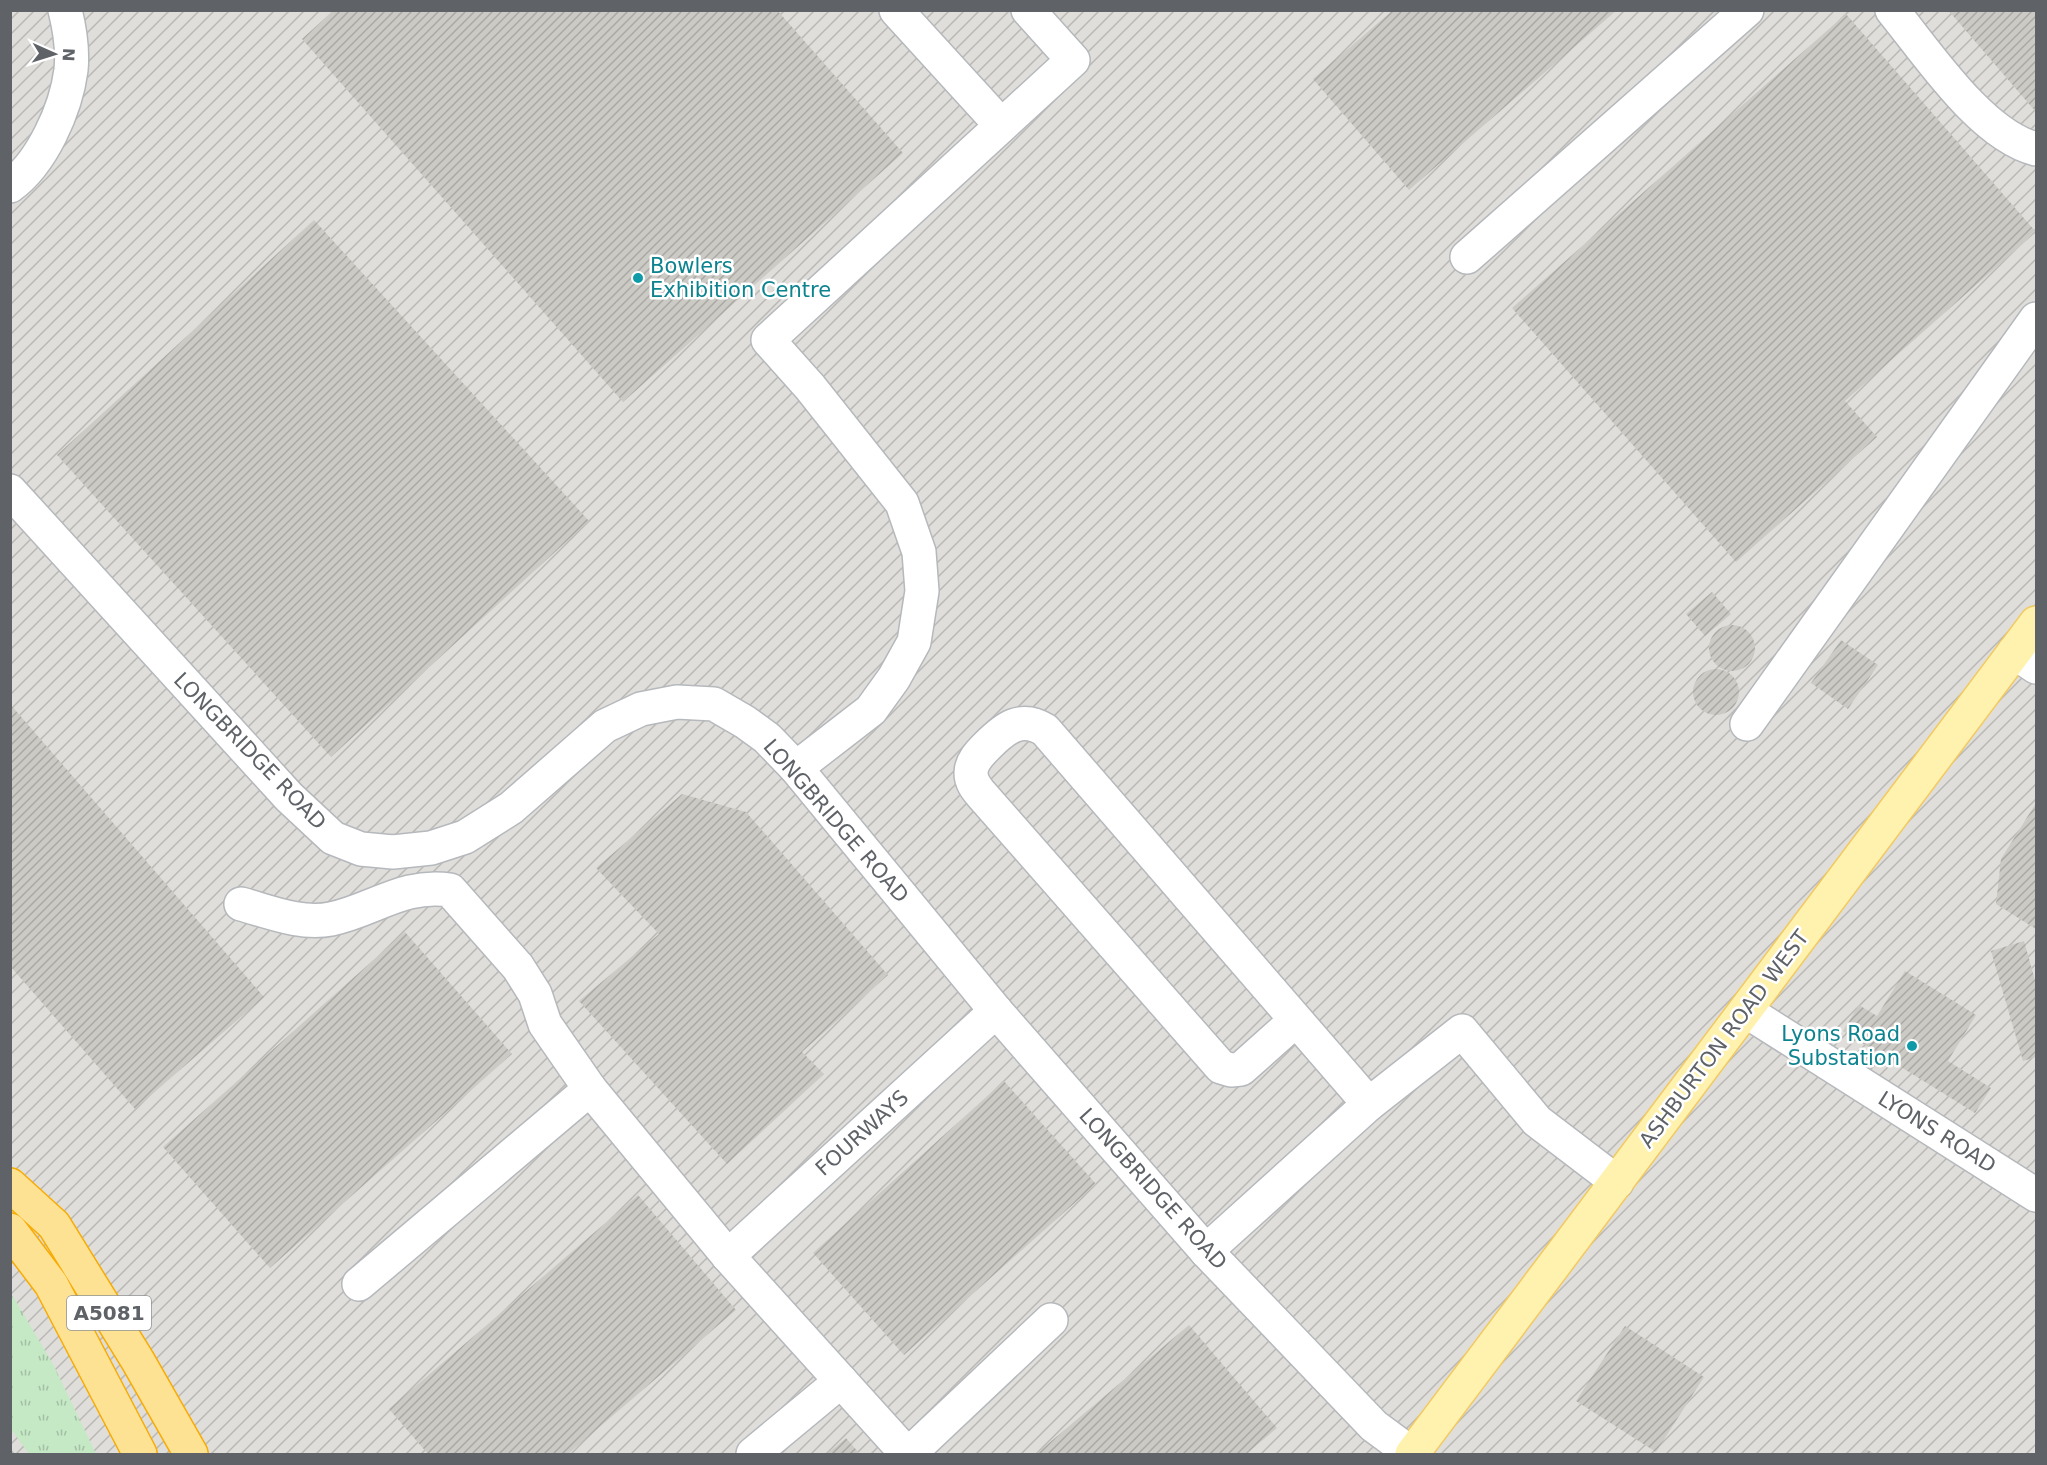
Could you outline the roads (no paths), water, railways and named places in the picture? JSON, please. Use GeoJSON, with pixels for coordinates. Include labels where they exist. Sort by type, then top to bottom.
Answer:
{"type":"FeatureCollection","features":[{"type":"Feature","properties":{"kind":"highway","name":"A5081"},"geometry":{"type":"LineString","coordinates":[[10,1185],[54,1225],[126,1341],[191,1455]]}},
{"type":"Feature","properties":{"kind":"highway","name":"A5081"},"geometry":{"type":"LineString","coordinates":[[10,1230],[51,1284],[140,1455]]}},
{"type":"Feature","properties":{"kind":"main road","name":"ASHBURTON ROAD WEST"},"geometry":{"type":"LineString","coordinates":[[1412,1454],[1746,1011],[2025,660],[2037,622]]}},
{"type":"Feature","properties":{"kind":"street"},"geometry":{"type":"LineString","coordinates":[[10,186],[24,176],[47,141],[63,105],[71,70],[70,32],[65,10]]}},
{"type":"Feature","properties":{"kind":"street"},"geometry":{"type":"LineString","coordinates":[[896,10],[1001,125]]}},
{"type":"Feature","properties":{"kind":"street"},"geometry":{"type":"LineString","coordinates":[[796,768],[871,710],[894,678],[914,642],[922,591],[919,552],[902,503],[810,387],[768,340],[1073,60],[1028,10]]}},
{"type":"Feature","properties":{"kind":"street"},"geometry":{"type":"LineString","coordinates":[[1467,257],[1747,10]]}},
{"type":"Feature","properties":{"kind":"street"},"geometry":{"type":"LineString","coordinates":[[1892,10],[1966,101],[1994,126],[2027,146],[2037,149]]}},
{"type":"Feature","properties":{"kind":"street"},"geometry":{"type":"LineString","coordinates":[[1747,724],[2037,319]]}},
{"type":"Feature","properties":{"kind":"street","name":"LONGBRIDGE ROAD"},"geometry":{"type":"LineString","coordinates":[[10,491],[289,797],[333,838],[361,849],[393,852],[431,848],[465,837],[511,808],[605,726],[641,709],[677,702],[714,704],[745,722],[767,738],[796,768],[996,1011],[1206,1251],[1368,1420],[1412,1454]]}},
{"type":"Feature","properties":{"kind":"street"},"geometry":{"type":"LineString","coordinates":[[1296,1020],[1241,1069],[1232,1070],[1221,1067],[974,785],[970,772],[982,750],[1002,731],[1014,725],[1035,724],[1045,730],[1369,1104]]}},
{"type":"Feature","properties":{"kind":"street"},"geometry":{"type":"LineString","coordinates":[[241,904],[303,921],[331,919],[410,890],[437,888],[450,890],[518,966],[535,994],[545,1024],[590,1089],[728,1256],[908,1455],[1051,1320]]}},
{"type":"Feature","properties":{"kind":"street","name":"FOURWAYS"},"geometry":{"type":"LineString","coordinates":[[728,1256],[996,1011]]}},
{"type":"Feature","properties":{"kind":"street","name":"LYONS ROAD"},"geometry":{"type":"LineString","coordinates":[[1746,1011],[2037,1195]]}},
{"type":"Feature","properties":{"kind":"street"},"geometry":{"type":"LineString","coordinates":[[1206,1251],[1369,1104],[1462,1031],[1537,1121],[1617,1182]]}},
{"type":"Feature","properties":{"kind":"street"},"geometry":{"type":"LineString","coordinates":[[359,1284],[590,1089]]}},
{"type":"Feature","properties":{"kind":"street"},"geometry":{"type":"LineString","coordinates":[[753,1455],[841,1381]]}},
{"type":"Feature","properties":{"kind":"tram line"},"geometry":{"type":"LineString","coordinates":[[10,1449],[14,1454]]}},
{"type":"Feature","properties":{"kind":"place","name":"Bowlers Exhibition Centre"},"geometry":{"type":"Point","coordinates":[638,278]}},
{"type":"Feature","properties":{"kind":"place","name":"Lyons Road Substation"},"geometry":{"type":"Point","coordinates":[1912,1046]}}]}
